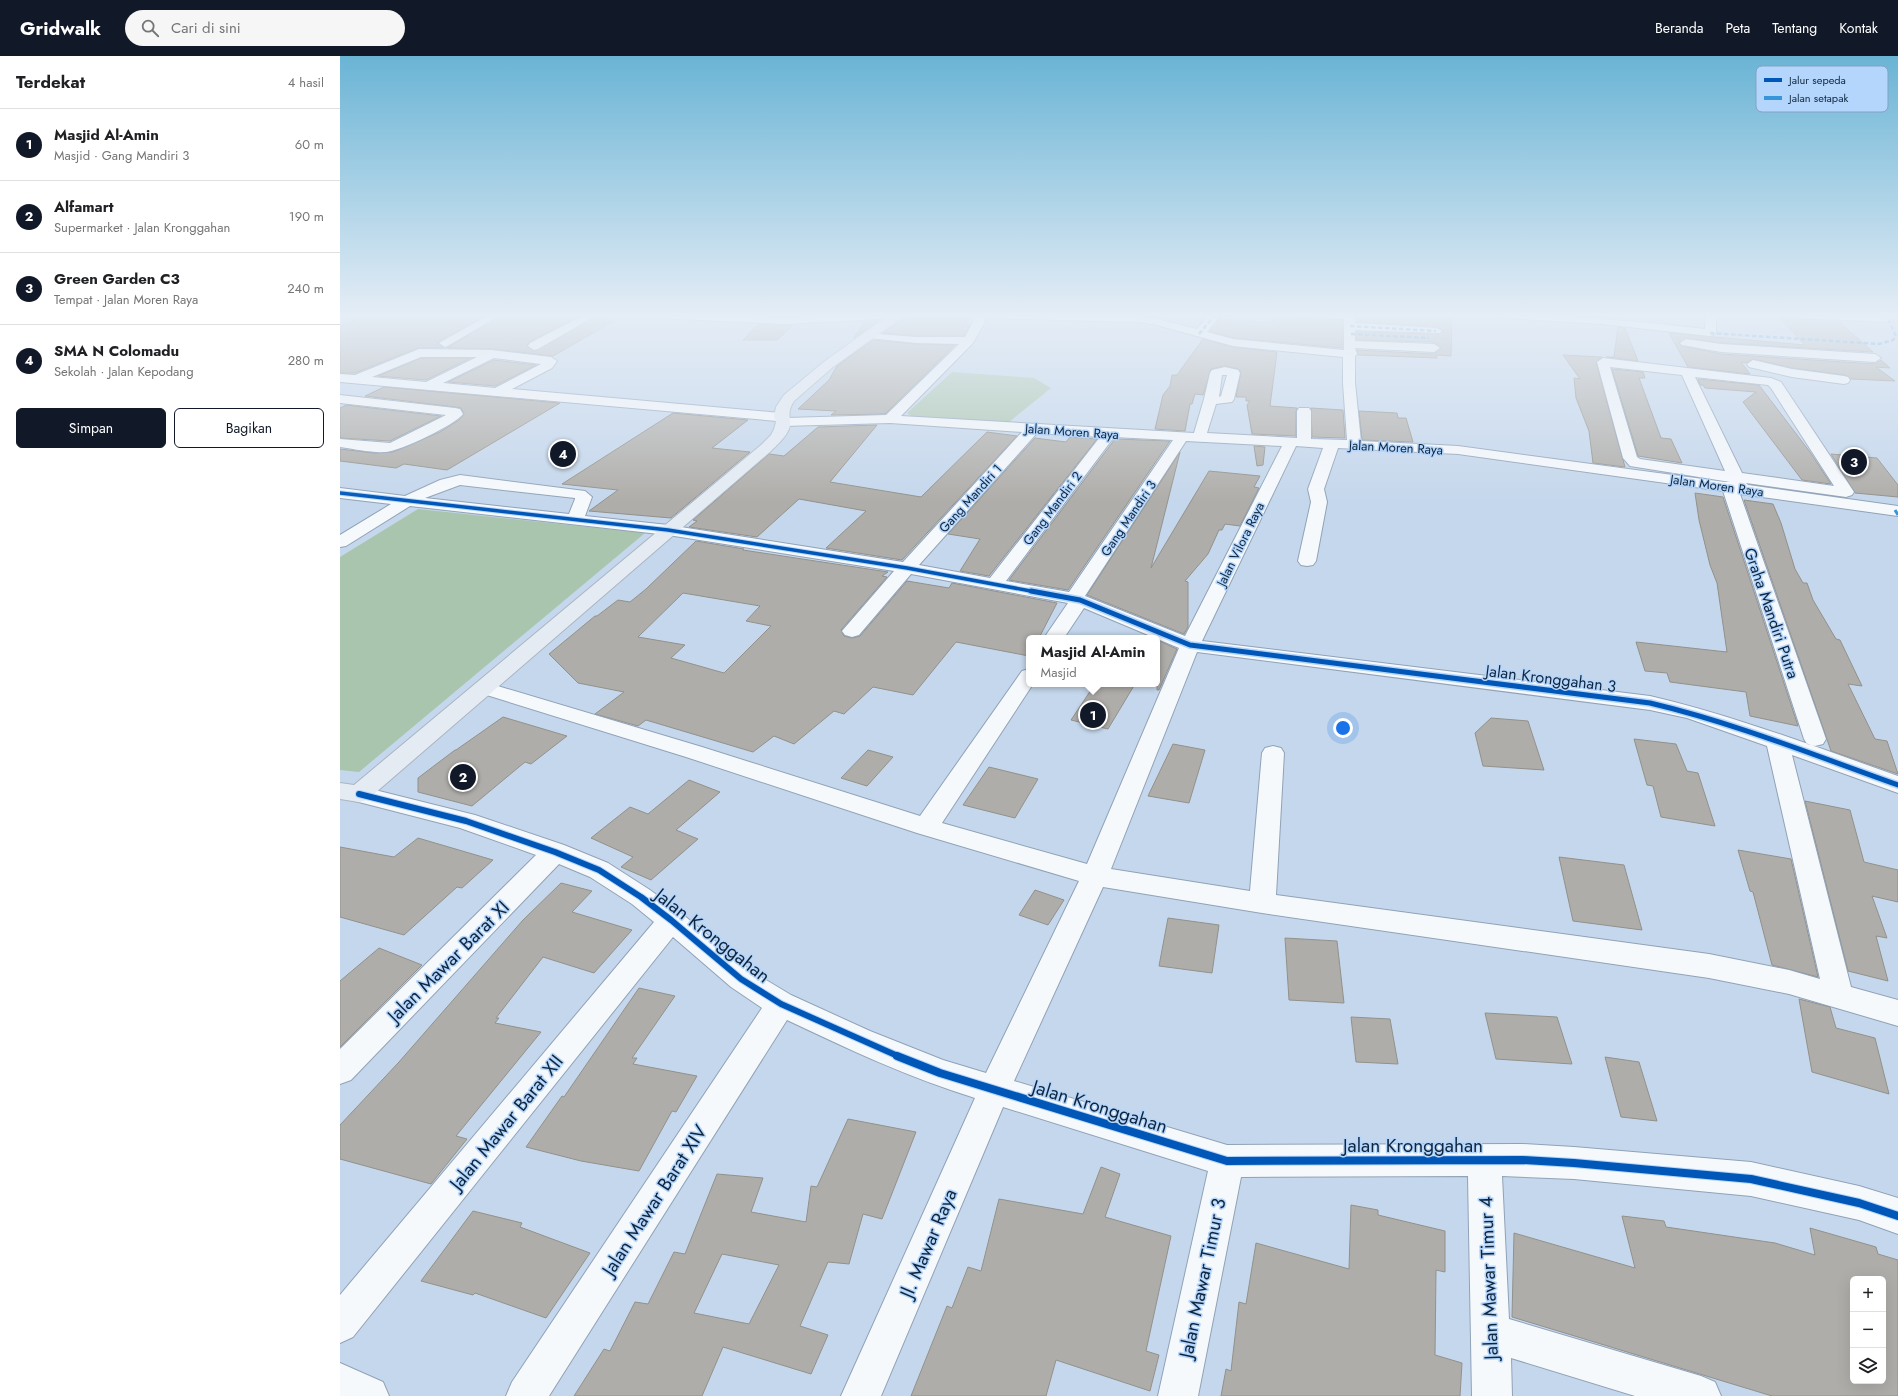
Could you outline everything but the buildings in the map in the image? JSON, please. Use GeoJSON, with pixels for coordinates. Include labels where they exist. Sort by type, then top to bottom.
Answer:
{"type":"FeatureCollection","features":[{"type":"Feature","properties":{"kind":"main road"},"geometry":{"type":"LineString","coordinates":[[349,792],[484,688],[766,448],[777,437],[782,419],[783,407],[789,398],[813,378]]}},
{"type":"Feature","properties":{"kind":"street","name":"Jalan Moren Raya"},"geometry":{"type":"LineString","coordinates":[[340,378],[782,419],[890,419],[1110,433],[1354,444],[1489,453],[1736,484],[1898,511]]}},
{"type":"Feature","properties":{"kind":"street"},"geometry":{"type":"LineString","coordinates":[[427,386],[444,378]]}},
{"type":"Feature","properties":{"kind":"street"},"geometry":{"type":"LineString","coordinates":[[497,392],[524,378]]}},
{"type":"Feature","properties":{"kind":"street"},"geometry":{"type":"LineString","coordinates":[[890,419],[932,378]]}},
{"type":"Feature","properties":{"kind":"street"},"geometry":{"type":"LineString","coordinates":[[1349,378],[1354,444]]}},
{"type":"Feature","properties":{"kind":"street"},"geometry":{"type":"LineString","coordinates":[[1606,378],[1632,460],[1643,465],[1736,484],[1846,492],[1776,385],[1761,380],[1735,378]]}},
{"type":"Feature","properties":{"kind":"street","name":"Graha Mandiri Putra"},"geometry":{"type":"LineString","coordinates":[[1689,378],[1736,484],[1815,739]]}},
{"type":"Feature","properties":{"kind":"street"},"geometry":{"type":"LineString","coordinates":[[1826,378],[1844,380]]}},
{"type":"Feature","properties":{"kind":"street"},"geometry":{"type":"LineString","coordinates":[[340,399],[455,412],[456,414],[449,420],[393,447],[385,448],[340,443]]}},
{"type":"Feature","properties":{"kind":"street"},"geometry":{"type":"LineString","coordinates":[[1199,438],[1211,399]]}},
{"type":"Feature","properties":{"kind":"street"},"geometry":{"type":"LineString","coordinates":[[1297,442],[1304,411]]}},
{"type":"Feature","properties":{"kind":"street","name":"Gang Mandiri 1"},"geometry":{"type":"LineString","coordinates":[[852,631],[906,568],[1034,428]]}},
{"type":"Feature","properties":{"kind":"street","name":"Gang Mandiri 2"},"geometry":{"type":"LineString","coordinates":[[995,584],[1110,433]]}},
{"type":"Feature","properties":{"kind":"street","name":"Gang Mandiri 3"},"geometry":{"type":"LineString","coordinates":[[1056,635],[1077,599],[1182,437]]}},
{"type":"Feature","properties":{"kind":"street","name":"Jalan Vilora Raya"},"geometry":{"type":"LineString","coordinates":[[1095,876],[1190,645],[1297,442]]}},
{"type":"Feature","properties":{"kind":"street"},"geometry":{"type":"LineString","coordinates":[[1307,561],[1320,502],[1316,489],[1332,444]]}},
{"type":"Feature","properties":{"kind":"street"},"geometry":{"type":"LineString","coordinates":[[340,542],[410,500],[447,483],[460,480],[579,494],[584,498],[575,519]]}},
{"type":"Feature","properties":{"kind":"street","name":"Jalan Kronggahan 3"},"geometry":{"type":"LineString","coordinates":[[340,493],[668,530],[906,568],[1077,599],[1190,645],[1650,703],[1693,714],[1777,741],[1898,785]]}},
{"type":"Feature","properties":{"kind":"street"},"geometry":{"type":"LineString","coordinates":[[926,827],[1026,679]]}},
{"type":"Feature","properties":{"kind":"street"},"geometry":{"type":"LineString","coordinates":[[484,688],[694,752],[926,827],[1095,876],[1262,903],[1709,966],[1789,982],[1898,1013]]}},
{"type":"Feature","properties":{"kind":"street"},"geometry":{"type":"LineString","coordinates":[[1777,741],[1839,996]]}},
{"type":"Feature","properties":{"kind":"street"},"geometry":{"type":"LineString","coordinates":[[1262,903],[1273,753]]}},
{"type":"Feature","properties":{"kind":"street","name":"Jalan Kronggahan"},"geometry":{"type":"LineString","coordinates":[[349,792],[466,821],[555,852],[599,870],[641,897],[671,920],[741,979],[781,1004],[900,1057],[940,1073],[1118,1126],[1226,1161],[1484,1160],[1574,1163],[1751,1179],[1859,1203],[1898,1216]]}},
{"type":"Feature","properties":{"kind":"street","name":"Jalan Mawar Barat XI"},"geometry":{"type":"LineString","coordinates":[[340,1070],[555,852]]}},
{"type":"Feature","properties":{"kind":"street","name":"Jl. Mawar Raya"},"geometry":{"type":"LineString","coordinates":[[861,1396],[994,1090],[1095,876]]}},
{"type":"Feature","properties":{"kind":"street","name":"Jalan Mawar Barat XII"},"geometry":{"type":"LineString","coordinates":[[340,1324],[671,920]]}},
{"type":"Feature","properties":{"kind":"street","name":"Jalan Mawar Barat XIV"},"geometry":{"type":"LineString","coordinates":[[526,1396],[781,1004]]}},
{"type":"Feature","properties":{"kind":"street","name":"Jalan Mawar Timur 4"},"geometry":{"type":"LineString","coordinates":[[1484,1160],[1492,1396]]}},
{"type":"Feature","properties":{"kind":"street","name":"Jalan Mawar Timur 3"},"geometry":{"type":"LineString","coordinates":[[1178,1396],[1226,1161]]}},
{"type":"Feature","properties":{"kind":"street"},"geometry":{"type":"LineString","coordinates":[[1491,1333],[1701,1396]]}},
{"type":"Feature","properties":{"kind":"street"},"geometry":{"type":"LineString","coordinates":[[340,1383],[369,1396]]}},
{"type":"Feature","properties":{"kind":"green space"},"geometry":{"type":"Polygon","coordinates":[[[946,378],[1034,378],[1051,388],[1009,422],[913,417],[907,413],[946,378]]]}},
{"type":"Feature","properties":{"kind":"green space"},"geometry":{"type":"Polygon","coordinates":[[[418,509],[645,533],[359,772],[340,770],[340,557],[418,509]]]}},
{"type":"Feature","properties":{"kind":"marked path"},"geometry":{"type":"LineString","coordinates":[[1895,510],[1898,515]]}},
{"type":"Feature","properties":{"kind":"cycle path"},"geometry":{"type":"LineString","coordinates":[[340,493],[668,530],[907,568],[1080,600],[1190,645],[1650,703],[1693,713],[1736,727],[1898,785]]}},
{"type":"Feature","properties":{"kind":"cycle path"},"geometry":{"type":"LineString","coordinates":[[359,794],[466,821],[555,852],[599,870],[641,897],[671,920],[741,979],[781,1004],[859,1040],[940,1073],[1227,1161],[1523,1160],[1574,1163],[1751,1179],[1859,1203],[1898,1216]]}},
{"type":"Feature","properties":{"kind":"place","name":"SMA N Colomadu"},"geometry":{"type":"Point","coordinates":[563,454]}},
{"type":"Feature","properties":{"kind":"place","name":"Green Garden C3"},"geometry":{"type":"Point","coordinates":[1854,462]}},
{"type":"Feature","properties":{"kind":"place","name":"Masjid Al-Amin"},"geometry":{"type":"Point","coordinates":[1093,715]}},
{"type":"Feature","properties":{"kind":"place","name":"Alfamart"},"geometry":{"type":"Point","coordinates":[463,777]}}]}
